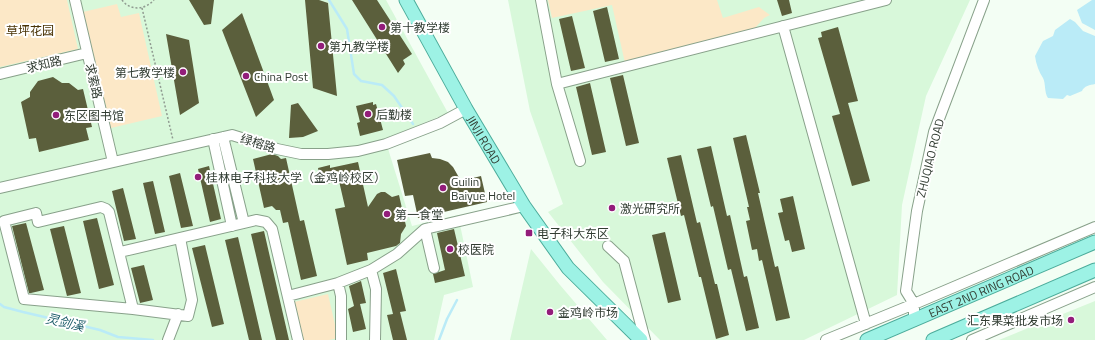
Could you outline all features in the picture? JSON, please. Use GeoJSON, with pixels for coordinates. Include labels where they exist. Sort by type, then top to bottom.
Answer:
{"type":"FeatureCollection","features":[{"type":"Feature","properties":{"kind":"main road","name":"JINJI ROAD"},"geometry":{"type":"LineString","coordinates":[[406,0],[466,109],[524,206],[568,268],[641,340]]}},
{"type":"Feature","properties":{"kind":"main road","name":"EAST 2ND RING ROAD"},"geometry":{"type":"LineString","coordinates":[[867,340],[1095,242]]}},
{"type":"Feature","properties":{"kind":"main road","name":"EAST 2ND RING ROAD"},"geometry":{"type":"LineString","coordinates":[[933,340],[1095,270]]}},
{"type":"Feature","properties":{"kind":"main road"},"geometry":{"type":"LineString","coordinates":[[624,324],[634,340]]}},
{"type":"Feature","properties":{"kind":"street","name":"求索路"},"geometry":{"type":"LineString","coordinates":[[75,0],[113,162]]}},
{"type":"Feature","properties":{"kind":"street"},"geometry":{"type":"LineString","coordinates":[[541,0],[557,84],[580,161]]}},
{"type":"Feature","properties":{"kind":"street"},"geometry":{"type":"LineString","coordinates":[[557,84],[886,0]]}},
{"type":"Feature","properties":{"kind":"street","name":"ZHUQIAO ROAD"},"geometry":{"type":"LineString","coordinates":[[914,321],[914,304],[906,291],[909,262],[917,211],[934,132],[984,0]]}},
{"type":"Feature","properties":{"kind":"street"},"geometry":{"type":"LineString","coordinates":[[783,26],[866,324]]}},
{"type":"Feature","properties":{"kind":"street","name":"求知路"},"geometry":{"type":"LineString","coordinates":[[0,74],[87,53]]}},
{"type":"Feature","properties":{"kind":"street","name":"绿榕路"},"geometry":{"type":"LineString","coordinates":[[0,188],[232,135],[278,150],[301,154],[328,154],[358,150],[386,144],[440,123],[466,109]]}},
{"type":"Feature","properties":{"kind":"street"},"geometry":{"type":"LineString","coordinates":[[223,137],[244,223]]}},
{"type":"Feature","properties":{"kind":"street"},"geometry":{"type":"LineString","coordinates":[[213,139],[232,226]]}},
{"type":"Feature","properties":{"kind":"street"},"geometry":{"type":"LineString","coordinates":[[288,296],[338,282],[371,270],[397,254],[425,229],[524,206]]}},
{"type":"Feature","properties":{"kind":"street"},"geometry":{"type":"LineString","coordinates":[[133,308],[110,212],[106,209],[101,207],[38,222],[36,213],[4,221],[24,299],[133,308],[188,316],[192,300],[180,238]]}},
{"type":"Feature","properties":{"kind":"street"},"geometry":{"type":"LineString","coordinates":[[120,252],[256,220],[266,222],[272,228],[298,340]]}},
{"type":"Feature","properties":{"kind":"street"},"geometry":{"type":"LineString","coordinates":[[826,340],[1095,227]]}},
{"type":"Feature","properties":{"kind":"street"},"geometry":{"type":"LineString","coordinates":[[425,229],[434,268]]}},
{"type":"Feature","properties":{"kind":"street"},"geometry":{"type":"LineString","coordinates":[[608,246],[624,261],[645,340]]}},
{"type":"Feature","properties":{"kind":"street"},"geometry":{"type":"LineString","coordinates":[[371,270],[376,289],[375,340]]}},
{"type":"Feature","properties":{"kind":"street"},"geometry":{"type":"LineString","coordinates":[[338,282],[341,296],[341,340]]}},
{"type":"Feature","properties":{"kind":"street"},"geometry":{"type":"LineString","coordinates":[[972,340],[1095,287]]}},
{"type":"Feature","properties":{"kind":"street"},"geometry":{"type":"LineString","coordinates":[[168,340],[178,314]]}},
{"type":"Feature","properties":{"kind":"path"},"geometry":{"type":"LineString","coordinates":[[122,0],[130,7],[136,8],[148,6],[154,0]]}},
{"type":"Feature","properties":{"kind":"path"},"geometry":{"type":"LineString","coordinates":[[142,8],[175,148]]}},
{"type":"Feature","properties":{"kind":"shaded area","name":"桂林电子科技大学（金鸡岭校区）"},"geometry":{"type":"Polygon","coordinates":[[[0,0],[386,0],[448,113],[385,139],[412,226],[458,215],[473,287],[444,295],[434,340],[0,340],[0,0]]]}},
{"type":"Feature","properties":{"kind":"shaded area"},"geometry":{"type":"Polygon","coordinates":[[[508,0],[970,0],[926,96],[902,205],[897,295],[804,340],[660,340],[603,282],[548,212],[563,204],[530,111],[508,0]]]}},
{"type":"Feature","properties":{"kind":"shaded area","name":"金鸡岭市场"},"geometry":{"type":"Polygon","coordinates":[[[531,249],[560,285],[607,340],[510,340],[531,249]]]}},
{"type":"Feature","properties":{"kind":"shaded area","name":"汇东果菜批发市场"},"geometry":{"type":"Polygon","coordinates":[[[1095,301],[1095,340],[999,340],[1095,301]]]}},
{"type":"Feature","properties":{"kind":"green space","name":"草坪花园"},"geometry":{"type":"Polygon","coordinates":[[[0,0],[67,0],[78,49],[0,67],[0,0]]]}},
{"type":"Feature","properties":{"kind":"green space"},"geometry":{"type":"Polygon","coordinates":[[[548,0],[717,0],[723,18],[759,7],[770,15],[764,18],[755,28],[625,63],[612,5],[552,18],[548,0]]]}},
{"type":"Feature","properties":{"kind":"green space"},"geometry":{"type":"Polygon","coordinates":[[[117,4],[121,17],[139,13],[162,116],[111,128],[83,12],[117,4]]]}},
{"type":"Feature","properties":{"kind":"green space"},"geometry":{"type":"Polygon","coordinates":[[[328,294],[338,338],[329,340],[303,340],[294,302],[328,294]]]}},
{"type":"Feature","properties":{"kind":"water"},"geometry":{"type":"Polygon","coordinates":[[[1092,0],[1095,0],[1095,30],[1082,23],[1077,10],[1092,0]]]}},
{"type":"Feature","properties":{"kind":"water"},"geometry":{"type":"Polygon","coordinates":[[[1070,19],[1083,31],[1095,36],[1095,84],[1087,86],[1082,91],[1070,96],[1067,95],[1063,99],[1048,98],[1044,80],[1038,68],[1035,56],[1043,41],[1053,36],[1055,30],[1070,19]]]}},
{"type":"Feature","properties":{"kind":"building"},"geometry":{"type":"Polygon","coordinates":[[[189,0],[214,0],[211,24],[204,25],[189,0]]]}},
{"type":"Feature","properties":{"kind":"building","name":"第九教学楼"},"geometry":{"type":"Polygon","coordinates":[[[305,0],[319,0],[328,3],[337,96],[313,88],[305,0]]]}},
{"type":"Feature","properties":{"kind":"building","name":"第十教学楼"},"geometry":{"type":"Polygon","coordinates":[[[352,0],[377,0],[412,54],[403,60],[405,64],[398,73],[352,0]]]}},
{"type":"Feature","properties":{"kind":"building"},"geometry":{"type":"Polygon","coordinates":[[[777,0],[789,0],[792,13],[782,16],[777,0]]]}},
{"type":"Feature","properties":{"kind":"building"},"geometry":{"type":"Polygon","coordinates":[[[607,7],[619,59],[605,62],[593,11],[607,7]]]}},
{"type":"Feature","properties":{"kind":"building"},"geometry":{"type":"Polygon","coordinates":[[[242,13],[274,100],[256,117],[222,30],[242,13]]]}},
{"type":"Feature","properties":{"kind":"building"},"geometry":{"type":"Polygon","coordinates":[[[572,16],[585,68],[571,71],[559,19],[572,16]]]}},
{"type":"Feature","properties":{"kind":"building"},"geometry":{"type":"Polygon","coordinates":[[[838,27],[858,101],[848,103],[870,181],[852,186],[832,116],[840,114],[818,38],[822,37],[821,32],[838,27]]]}},
{"type":"Feature","properties":{"kind":"building","name":"第七教学楼"},"geometry":{"type":"Polygon","coordinates":[[[166,34],[189,40],[199,103],[180,115],[166,34]]]}},
{"type":"Feature","properties":{"kind":"building"},"geometry":{"type":"Polygon","coordinates":[[[623,75],[639,143],[626,146],[610,78],[623,75]]]}},
{"type":"Feature","properties":{"kind":"building","name":"东区图书馆"},"geometry":{"type":"Polygon","coordinates":[[[53,77],[62,83],[69,83],[78,90],[83,89],[92,127],[86,128],[89,140],[39,152],[36,138],[29,139],[21,102],[30,97],[30,92],[38,81],[53,77]]]}},
{"type":"Feature","properties":{"kind":"building"},"geometry":{"type":"Polygon","coordinates":[[[590,83],[606,152],[592,155],[576,87],[590,83]]]}},
{"type":"Feature","properties":{"kind":"building","name":"后勤楼"},"geometry":{"type":"Polygon","coordinates":[[[373,102],[373,105],[376,104],[383,130],[360,136],[357,123],[360,122],[356,106],[373,102]]]}},
{"type":"Feature","properties":{"kind":"building"},"geometry":{"type":"Polygon","coordinates":[[[298,103],[318,131],[303,137],[289,138],[291,105],[298,103]]]}},
{"type":"Feature","properties":{"kind":"building"},"geometry":{"type":"Polygon","coordinates":[[[746,135],[760,193],[758,193],[775,267],[778,266],[790,318],[776,321],[762,260],[759,261],[757,249],[752,250],[746,221],[750,220],[747,207],[749,207],[733,138],[746,135]]]}},
{"type":"Feature","properties":{"kind":"building"},"geometry":{"type":"Polygon","coordinates":[[[711,146],[727,216],[730,215],[744,277],[747,276],[759,328],[746,331],[731,269],[728,270],[713,206],[711,207],[697,149],[711,146]]]}},
{"type":"Feature","properties":{"kind":"building","name":"Guilin Baiyue Hotel"},"geometry":{"type":"Polygon","coordinates":[[[430,153],[432,158],[448,162],[453,167],[461,181],[481,176],[487,202],[418,218],[413,195],[405,196],[397,160],[430,153]]]}},
{"type":"Feature","properties":{"kind":"building"},"geometry":{"type":"Polygon","coordinates":[[[272,154],[281,159],[286,158],[300,221],[304,220],[317,276],[301,280],[288,222],[283,223],[280,210],[276,210],[272,206],[264,208],[253,159],[272,154]]]}},
{"type":"Feature","properties":{"kind":"building"},"geometry":{"type":"Polygon","coordinates":[[[681,155],[697,223],[700,222],[729,335],[716,339],[701,277],[699,277],[684,215],[681,216],[667,158],[681,155]]]}},
{"type":"Feature","properties":{"kind":"building"},"geometry":{"type":"Polygon","coordinates":[[[358,162],[368,207],[377,194],[381,192],[385,192],[392,197],[399,195],[406,226],[401,234],[400,243],[396,246],[367,253],[368,260],[347,265],[335,209],[345,207],[339,181],[322,185],[318,168],[330,165],[330,168],[358,162]]]}},
{"type":"Feature","properties":{"kind":"building"},"geometry":{"type":"Polygon","coordinates":[[[209,166],[221,219],[210,222],[198,169],[209,166]]]}},
{"type":"Feature","properties":{"kind":"building"},"geometry":{"type":"Polygon","coordinates":[[[180,173],[193,226],[181,228],[169,176],[180,173]]]}},
{"type":"Feature","properties":{"kind":"building"},"geometry":{"type":"Polygon","coordinates":[[[153,181],[165,232],[155,234],[143,183],[153,181]]]}},
{"type":"Feature","properties":{"kind":"building"},"geometry":{"type":"Polygon","coordinates":[[[123,188],[136,239],[124,241],[112,191],[123,188]]]}},
{"type":"Feature","properties":{"kind":"building"},"geometry":{"type":"Polygon","coordinates":[[[793,196],[805,249],[792,252],[789,240],[785,241],[778,213],[783,212],[780,199],[793,196]]]}},
{"type":"Feature","properties":{"kind":"building"},"geometry":{"type":"Polygon","coordinates":[[[97,218],[114,285],[99,289],[83,221],[97,218]]]}},
{"type":"Feature","properties":{"kind":"building"},"geometry":{"type":"Polygon","coordinates":[[[26,223],[44,290],[31,293],[29,293],[12,226],[26,223]]]}},
{"type":"Feature","properties":{"kind":"building"},"geometry":{"type":"Polygon","coordinates":[[[64,226],[81,293],[67,296],[50,229],[64,226]]]}},
{"type":"Feature","properties":{"kind":"building","name":"校医院"},"geometry":{"type":"Polygon","coordinates":[[[454,229],[465,276],[435,283],[433,274],[445,270],[437,233],[454,229]]]}},
{"type":"Feature","properties":{"kind":"building"},"geometry":{"type":"Polygon","coordinates":[[[264,231],[289,340],[276,340],[251,234],[264,231]]]}},
{"type":"Feature","properties":{"kind":"building"},"geometry":{"type":"Polygon","coordinates":[[[665,232],[681,300],[668,303],[652,235],[665,232]]]}},
{"type":"Feature","properties":{"kind":"building"},"geometry":{"type":"Polygon","coordinates":[[[238,237],[262,340],[249,340],[225,240],[238,237]]]}},
{"type":"Feature","properties":{"kind":"building"},"geometry":{"type":"Polygon","coordinates":[[[205,245],[224,324],[212,327],[192,248],[205,245]]]}},
{"type":"Feature","properties":{"kind":"building"},"geometry":{"type":"Polygon","coordinates":[[[144,265],[153,300],[140,303],[131,268],[144,265]]]}},
{"type":"Feature","properties":{"kind":"building"},"geometry":{"type":"Polygon","coordinates":[[[396,269],[406,311],[400,312],[407,340],[393,340],[387,315],[393,314],[383,273],[396,269]]]}},
{"type":"Feature","properties":{"kind":"building"},"geometry":{"type":"Polygon","coordinates":[[[361,281],[366,303],[360,304],[366,329],[353,332],[348,309],[354,306],[349,286],[361,281]]]}},
{"type":"Feature","properties":{"kind":"waterway","name":"灵剑溪"},"geometry":{"type":"LineString","coordinates":[[329,0],[347,29],[354,74],[361,81],[382,85],[394,96],[413,124]]}},
{"type":"Feature","properties":{"kind":"waterway","name":"灵剑溪"},"geometry":{"type":"LineString","coordinates":[[439,340],[447,319],[457,300]]}},
{"type":"Feature","properties":{"kind":"waterway","name":"灵剑溪"},"geometry":{"type":"LineString","coordinates":[[0,304],[4,307],[23,312],[100,330],[118,337],[153,340]]}},
{"type":"Feature","properties":{"kind":"place","name":"第十教学楼"},"geometry":{"type":"Point","coordinates":[382,27]}},
{"type":"Feature","properties":{"kind":"place","name":"第九教学楼"},"geometry":{"type":"Point","coordinates":[321,46]}},
{"type":"Feature","properties":{"kind":"place","name":"第七教学楼"},"geometry":{"type":"Point","coordinates":[183,72]}},
{"type":"Feature","properties":{"kind":"place","name":"China Post"},"geometry":{"type":"Point","coordinates":[246,76]}},
{"type":"Feature","properties":{"kind":"place","name":"后勤楼"},"geometry":{"type":"Point","coordinates":[368,114]}},
{"type":"Feature","properties":{"kind":"place","name":"东区图书馆"},"geometry":{"type":"Point","coordinates":[56,115]}},
{"type":"Feature","properties":{"kind":"place","name":"桂林电子科技大学（金鸡岭校区）"},"geometry":{"type":"Point","coordinates":[198,177]}},
{"type":"Feature","properties":{"kind":"place","name":"Guilin Baiyue Hotel"},"geometry":{"type":"Point","coordinates":[443,188]}},
{"type":"Feature","properties":{"kind":"place","name":"激光研究所"},"geometry":{"type":"Point","coordinates":[612,208]}},
{"type":"Feature","properties":{"kind":"place","name":"第一食堂"},"geometry":{"type":"Point","coordinates":[387,214]}},
{"type":"Feature","properties":{"kind":"place","name":"电子科大东区"},"geometry":{"type":"Point","coordinates":[529,233]}},
{"type":"Feature","properties":{"kind":"place","name":"校医院"},"geometry":{"type":"Point","coordinates":[450,249]}},
{"type":"Feature","properties":{"kind":"place","name":"金鸡岭市场"},"geometry":{"type":"Point","coordinates":[550,312]}},
{"type":"Feature","properties":{"kind":"place","name":"汇东果菜批发市场"},"geometry":{"type":"Point","coordinates":[1071,320]}}]}
